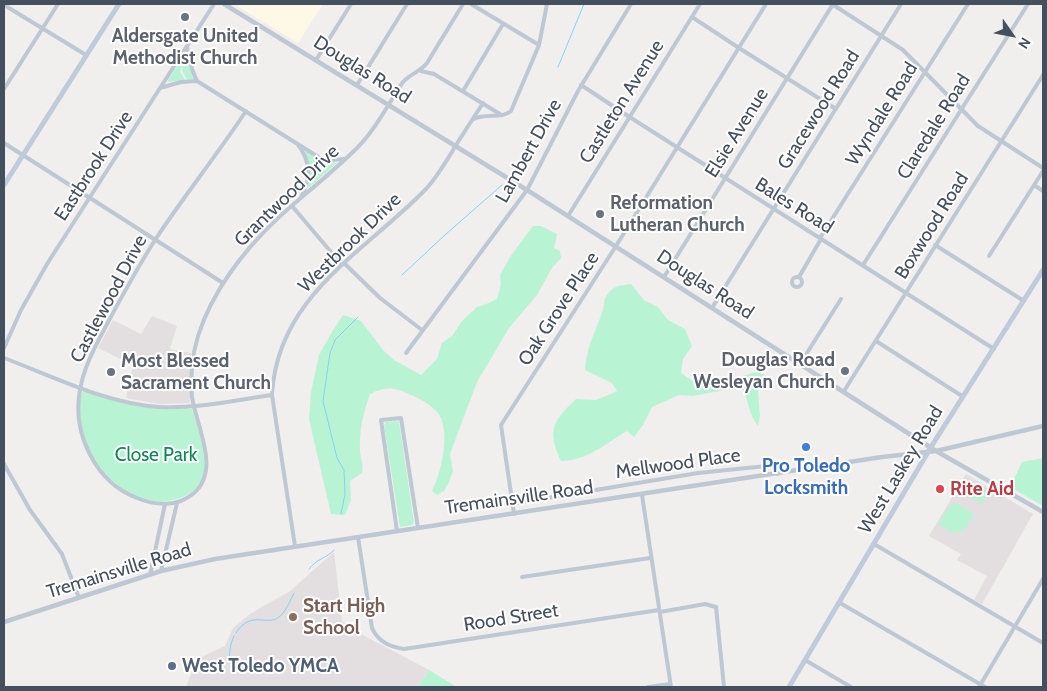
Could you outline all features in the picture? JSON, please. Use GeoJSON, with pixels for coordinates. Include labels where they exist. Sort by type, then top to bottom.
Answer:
{"type":"FeatureCollection","features":[{"type":"Feature","properties":{"kind":"main road"},"geometry":{"type":"LineString","coordinates":[[4,185],[119,4]]}},
{"type":"Feature","properties":{"kind":"main road","name":"West Laskey Road"},"geometry":{"type":"LineString","coordinates":[[789,687],[962,396],[1043,270]]}},
{"type":"Feature","properties":{"kind":"street"},"geometry":{"type":"LineString","coordinates":[[4,89],[58,4]]}},
{"type":"Feature","properties":{"kind":"street","name":"Eastbrook Drive"},"geometry":{"type":"LineString","coordinates":[[4,348],[20,310],[47,264],[214,4]]}},
{"type":"Feature","properties":{"kind":"street","name":"Douglas Road"},"geometry":{"type":"LineString","coordinates":[[224,4],[616,246],[930,449],[1043,512]]}},
{"type":"Feature","properties":{"kind":"street"},"geometry":{"type":"LineString","coordinates":[[316,60],[351,4]]}},
{"type":"Feature","properties":{"kind":"street"},"geometry":{"type":"LineString","coordinates":[[356,84],[407,4]]}},
{"type":"Feature","properties":{"kind":"street","name":"Grantwood Drive"},"geometry":{"type":"LineString","coordinates":[[177,503],[196,492],[206,476],[206,462],[194,406],[191,375],[196,342],[205,316],[223,283],[258,238],[346,158],[370,133],[405,79],[419,71],[427,63],[463,4]]}},
{"type":"Feature","properties":{"kind":"street"},"geometry":{"type":"LineString","coordinates":[[471,4],[539,45]]}},
{"type":"Feature","properties":{"kind":"street"},"geometry":{"type":"LineString","coordinates":[[472,120],[484,115],[501,115],[511,111],[539,45],[547,4]]}},
{"type":"Feature","properties":{"kind":"street","name":"Lambert Drive"},"geometry":{"type":"LineString","coordinates":[[406,353],[527,190],[581,85],[631,4]]}},
{"type":"Feature","properties":{"kind":"street","name":"Castleton Avenue"},"geometry":{"type":"LineString","coordinates":[[568,216],[628,116],[700,4]]}},
{"type":"Feature","properties":{"kind":"street","name":"Oak Grove Place"},"geometry":{"type":"LineString","coordinates":[[514,514],[501,424],[678,148],[766,4]]}},
{"type":"Feature","properties":{"kind":"street"},"geometry":{"type":"LineString","coordinates":[[833,4],[903,50],[978,126],[1043,169],[989,256]]}},
{"type":"Feature","properties":{"kind":"street","name":"Elsie Avenue"},"geometry":{"type":"LineString","coordinates":[[664,277],[833,4]]}},
{"type":"Feature","properties":{"kind":"street","name":"Gracewood Road"},"geometry":{"type":"LineString","coordinates":[[712,308],[901,4]]}},
{"type":"Feature","properties":{"kind":"street","name":"Wyndale Road"},"geometry":{"type":"LineString","coordinates":[[799,277],[968,4]]}},
{"type":"Feature","properties":{"kind":"street","name":"Claredale Road"},"geometry":{"type":"LineString","coordinates":[[863,265],[1028,4]]}},
{"type":"Feature","properties":{"kind":"street"},"geometry":{"type":"LineString","coordinates":[[4,5],[86,55]]}},
{"type":"Feature","properties":{"kind":"street"},"geometry":{"type":"LineString","coordinates":[[692,17],[738,48],[836,108]]}},
{"type":"Feature","properties":{"kind":"street"},"geometry":{"type":"LineString","coordinates":[[463,91],[503,24]]}},
{"type":"Feature","properties":{"kind":"street"},"geometry":{"type":"LineString","coordinates":[[187,46],[192,70],[197,81],[324,159],[336,160],[346,158]]}},
{"type":"Feature","properties":{"kind":"street"},"geometry":{"type":"LineString","coordinates":[[419,71],[432,72],[501,115]]}},
{"type":"Feature","properties":{"kind":"street","name":"Boxwood Road"},"geometry":{"type":"LineString","coordinates":[[844,392],[1043,75]]}},
{"type":"Feature","properties":{"kind":"street"},"geometry":{"type":"LineString","coordinates":[[160,88],[181,82],[197,81]]}},
{"type":"Feature","properties":{"kind":"street","name":"Bales Road"},"geometry":{"type":"LineString","coordinates":[[581,85],[994,348]]}},
{"type":"Feature","properties":{"kind":"street","name":"Westbrook Drive"},"geometry":{"type":"LineString","coordinates":[[295,546],[272,394],[274,370],[278,355],[288,332],[310,299],[343,264],[426,188],[449,157],[483,103]]}},
{"type":"Feature","properties":{"kind":"street","name":"Castlewood Drive"},"geometry":{"type":"LineString","coordinates":[[177,503],[152,503],[133,497],[117,487],[99,470],[88,453],[81,434],[78,413],[80,387],[96,346],[118,303],[156,240],[246,111]]}},
{"type":"Feature","properties":{"kind":"street"},"geometry":{"type":"LineString","coordinates":[[292,140],[303,152],[308,170],[306,187],[300,200]]}},
{"type":"Feature","properties":{"kind":"street"},"geometry":{"type":"LineString","coordinates":[[4,143],[223,283]]}},
{"type":"Feature","properties":{"kind":"street"},"geometry":{"type":"LineString","coordinates":[[1034,185],[1043,191]]}},
{"type":"Feature","properties":{"kind":"street"},"geometry":{"type":"LineString","coordinates":[[292,206],[343,264],[380,298],[422,330]]}},
{"type":"Feature","properties":{"kind":"street"},"geometry":{"type":"LineString","coordinates":[[936,244],[1024,301]]}},
{"type":"Feature","properties":{"kind":"street"},"geometry":{"type":"LineString","coordinates":[[800,364],[841,298]]}},
{"type":"Feature","properties":{"kind":"street"},"geometry":{"type":"LineString","coordinates":[[876,341],[962,396]]}},
{"type":"Feature","properties":{"kind":"street"},"geometry":{"type":"LineString","coordinates":[[4,358],[116,400],[137,404],[172,407],[194,406],[272,394]]}},
{"type":"Feature","properties":{"kind":"street"},"geometry":{"type":"LineString","coordinates":[[397,531],[381,420],[401,418],[418,528]]}},
{"type":"Feature","properties":{"kind":"street"},"geometry":{"type":"LineString","coordinates":[[936,451],[1043,426]]}},
{"type":"Feature","properties":{"kind":"street","name":"Tremainsville Road"},"geometry":{"type":"LineString","coordinates":[[4,622],[161,571],[215,559],[642,495],[930,449]]}},
{"type":"Feature","properties":{"kind":"street"},"geometry":{"type":"LineString","coordinates":[[4,464],[30,510],[62,554],[79,598]]}},
{"type":"Feature","properties":{"kind":"street","name":"Mellwood Place"},"geometry":{"type":"LineString","coordinates":[[516,503],[698,473],[776,465],[778,474]]}},
{"type":"Feature","properties":{"kind":"street"},"geometry":{"type":"LineString","coordinates":[[642,495],[650,558],[671,686],[648,687]]}},
{"type":"Feature","properties":{"kind":"street"},"geometry":{"type":"LineString","coordinates":[[161,571],[177,503]]}},
{"type":"Feature","properties":{"kind":"street"},"geometry":{"type":"LineString","coordinates":[[150,575],[165,504]]}},
{"type":"Feature","properties":{"kind":"street","name":"Rood Street"},"geometry":{"type":"LineString","coordinates":[[358,537],[368,610],[373,632],[385,643],[404,649],[706,604],[716,607],[718,614],[717,630],[724,687]]}},
{"type":"Feature","properties":{"kind":"street"},"geometry":{"type":"LineString","coordinates":[[874,544],[1043,643]]}},
{"type":"Feature","properties":{"kind":"street"},"geometry":{"type":"LineString","coordinates":[[522,577],[650,558]]}},
{"type":"Feature","properties":{"kind":"street"},"geometry":{"type":"LineString","coordinates":[[979,686],[1043,578]]}},
{"type":"Feature","properties":{"kind":"street"},"geometry":{"type":"LineString","coordinates":[[840,602],[979,686],[985,687]]}},
{"type":"Feature","properties":{"kind":"street"},"geometry":{"type":"LineString","coordinates":[[805,660],[851,687]]}},
{"type":"Feature","properties":{"kind":"shaded area"},"geometry":{"type":"Polygon","coordinates":[[[234,4],[323,4],[298,43],[234,4]]]}},
{"type":"Feature","properties":{"kind":"shaded area"},"geometry":{"type":"Polygon","coordinates":[[[152,316],[177,326],[170,349],[191,353],[190,403],[160,404],[126,398],[133,365],[98,348],[113,320],[141,334],[152,316]]]}},
{"type":"Feature","properties":{"kind":"shaded area"},"geometry":{"type":"Polygon","coordinates":[[[966,474],[1033,514],[982,604],[974,600],[987,576],[957,560],[961,554],[929,536],[966,474]]]}},
{"type":"Feature","properties":{"kind":"shaded area","name":"Start High School"},"geometry":{"type":"Polygon","coordinates":[[[334,552],[342,621],[359,633],[429,670],[418,687],[186,687],[197,659],[225,646],[233,628],[250,614],[290,591],[334,552]]]}},
{"type":"Feature","properties":{"kind":"green space"},"geometry":{"type":"Polygon","coordinates":[[[183,57],[184,60],[185,58],[187,59],[195,79],[187,80],[182,70],[183,63],[180,72],[185,80],[168,82],[168,80],[183,57]]]}},
{"type":"Feature","properties":{"kind":"green space"},"geometry":{"type":"Polygon","coordinates":[[[306,151],[321,160],[337,163],[308,188],[309,180],[306,151]]]}},
{"type":"Feature","properties":{"kind":"green space"},"geometry":{"type":"Polygon","coordinates":[[[533,226],[541,226],[557,234],[554,248],[560,251],[561,258],[552,268],[537,295],[509,328],[477,382],[450,454],[453,471],[444,491],[437,495],[432,491],[439,474],[444,451],[444,429],[441,419],[437,412],[425,402],[405,392],[390,388],[370,394],[361,428],[360,453],[363,465],[362,473],[350,481],[351,500],[345,515],[331,514],[309,419],[311,392],[319,355],[343,315],[361,321],[384,351],[394,360],[421,375],[437,359],[442,343],[452,336],[462,321],[477,307],[497,299],[501,284],[500,275],[510,257],[533,226]]]}},
{"type":"Feature","properties":{"kind":"green space"},"geometry":{"type":"Polygon","coordinates":[[[631,284],[645,301],[658,307],[668,320],[685,329],[692,346],[683,359],[681,373],[694,382],[709,377],[731,379],[757,372],[763,374],[765,377],[758,392],[760,416],[758,426],[743,390],[730,389],[693,396],[679,395],[652,407],[643,425],[634,437],[627,431],[588,455],[561,461],[553,434],[554,427],[562,414],[576,399],[596,400],[617,391],[612,383],[585,370],[586,361],[589,346],[603,310],[606,296],[614,288],[631,284]]]}},
{"type":"Feature","properties":{"kind":"green space","name":"Close Park"},"geometry":{"type":"Polygon","coordinates":[[[83,391],[123,403],[192,409],[203,452],[204,470],[202,481],[192,492],[185,496],[165,501],[148,500],[133,495],[118,486],[105,474],[87,445],[80,415],[80,400],[83,391]]]}},
{"type":"Feature","properties":{"kind":"green space"},"geometry":{"type":"Polygon","coordinates":[[[386,422],[399,422],[414,522],[412,525],[400,527],[384,425],[386,422]]]}},
{"type":"Feature","properties":{"kind":"green space"},"geometry":{"type":"Polygon","coordinates":[[[1043,458],[1043,506],[1010,487],[1022,462],[1043,458]]]}},
{"type":"Feature","properties":{"kind":"green space"},"geometry":{"type":"Polygon","coordinates":[[[966,480],[988,492],[982,504],[960,492],[966,480]]]}},
{"type":"Feature","properties":{"kind":"green space"},"geometry":{"type":"Polygon","coordinates":[[[956,503],[974,514],[965,529],[953,533],[938,524],[951,504],[956,503]]]}},
{"type":"Feature","properties":{"kind":"green space"},"geometry":{"type":"Polygon","coordinates":[[[429,670],[457,687],[418,687],[429,670]]]}},
{"type":"Feature","properties":{"kind":"waterway"},"geometry":{"type":"LineString","coordinates":[[558,67],[584,4]]}},
{"type":"Feature","properties":{"kind":"waterway"},"geometry":{"type":"LineString","coordinates":[[402,275],[502,185]]}},
{"type":"Feature","properties":{"kind":"waterway"},"geometry":{"type":"LineString","coordinates":[[341,514],[345,494],[344,470],[337,458],[323,401],[330,353],[335,340],[358,317]]}},
{"type":"Feature","properties":{"kind":"waterway"},"geometry":{"type":"LineString","coordinates":[[309,569],[334,550]]}},
{"type":"Feature","properties":{"kind":"waterway"},"geometry":{"type":"LineString","coordinates":[[236,633],[247,622],[253,620],[274,620],[279,617],[286,609],[294,593]]}},
{"type":"Feature","properties":{"kind":"waterway"},"geometry":{"type":"LineString","coordinates":[[234,636],[230,654],[230,664],[234,672]]}},
{"type":"Feature","properties":{"kind":"waterway"},"geometry":{"type":"LineString","coordinates":[[1042,687],[1043,683]]}},
{"type":"Feature","properties":{"kind":"place","name":"Aldersgate United Methodist Church"},"geometry":{"type":"Point","coordinates":[185,17]}},
{"type":"Feature","properties":{"kind":"place","name":"Reformation Lutheran Church"},"geometry":{"type":"Point","coordinates":[600,214]}},
{"type":"Feature","properties":{"kind":"place","name":"Douglas Road Wesleyan Church"},"geometry":{"type":"Point","coordinates":[845,371]}},
{"type":"Feature","properties":{"kind":"place","name":"Most Blessed Sacrament Church"},"geometry":{"type":"Point","coordinates":[111,372]}},
{"type":"Feature","properties":{"kind":"place","name":"Pro Toledo Locksmith"},"geometry":{"type":"Point","coordinates":[806,447]}},
{"type":"Feature","properties":{"kind":"place","name":"Rite Aid"},"geometry":{"type":"Point","coordinates":[940,489]}},
{"type":"Feature","properties":{"kind":"place","name":"Start High School"},"geometry":{"type":"Point","coordinates":[293,617]}},
{"type":"Feature","properties":{"kind":"place","name":"West Toledo YMCA"},"geometry":{"type":"Point","coordinates":[172,666]}}]}
